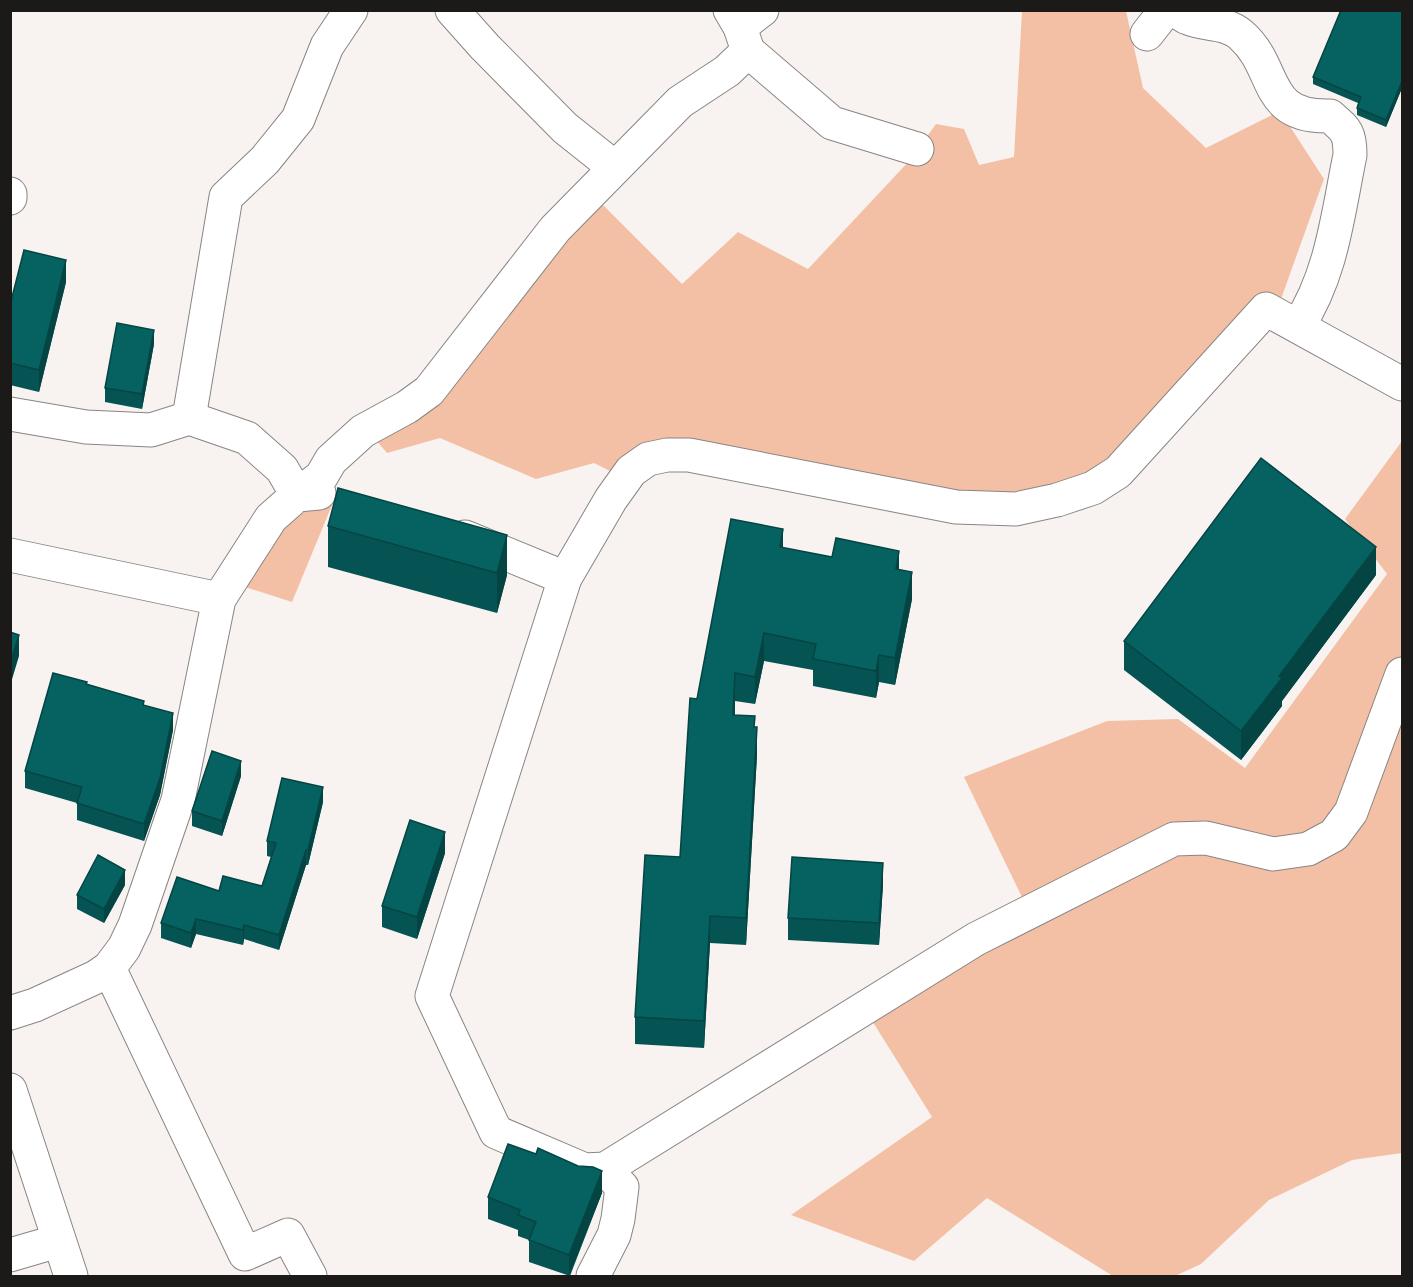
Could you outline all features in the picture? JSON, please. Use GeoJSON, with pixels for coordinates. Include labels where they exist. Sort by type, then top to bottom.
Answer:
{"type":"FeatureCollection","features":[{"type":"Feature","properties":{"kind":"street"},"geometry":{"type":"LineString","coordinates":[[189,418],[226,197],[265,160],[298,119],[327,46],[351,10]]}},
{"type":"Feature","properties":{"kind":"street"},"geometry":{"type":"LineString","coordinates":[[452,10],[484,47],[565,128],[614,167]]}},
{"type":"Feature","properties":{"kind":"street"},"geometry":{"type":"LineString","coordinates":[[1176,10],[1188,18],[1224,25],[1240,34],[1254,49],[1278,96],[1296,112],[1312,117],[1330,116],[1346,130],[1350,138],[1350,154],[1329,258],[1311,307],[1298,326]]}},
{"type":"Feature","properties":{"kind":"street"},"geometry":{"type":"LineString","coordinates":[[10,1013],[96,977],[109,968],[124,948],[135,925],[178,800],[219,599],[271,518],[321,477],[331,460],[363,431],[429,392],[555,229],[680,102],[727,71],[745,25],[832,123],[859,117],[917,149]]}},
{"type":"Feature","properties":{"kind":"street"},"geometry":{"type":"LineString","coordinates":[[1402,384],[1266,309],[1118,472],[1093,488],[1057,500],[1016,509],[956,507],[689,455],[666,455],[648,459],[631,471],[611,499],[565,579],[432,996],[496,1132],[585,1170],[605,1169],[975,939],[1174,839],[1206,838],[1273,854],[1308,849],[1334,836],[1351,812],[1402,674]]}},
{"type":"Feature","properties":{"kind":"street"},"geometry":{"type":"LineString","coordinates":[[10,414],[86,427],[151,430],[189,418],[247,438],[282,469],[297,495]]}},
{"type":"Feature","properties":{"kind":"street"},"geometry":{"type":"LineString","coordinates":[[297,495],[326,492],[347,496]]}},
{"type":"Feature","properties":{"kind":"street"},"geometry":{"type":"LineString","coordinates":[[438,526],[565,579]]}},
{"type":"Feature","properties":{"kind":"street"},"geometry":{"type":"LineString","coordinates":[[10,555],[219,599]]}},
{"type":"Feature","properties":{"kind":"street"},"geometry":{"type":"LineString","coordinates":[[109,968],[245,1254],[288,1235],[310,1276]]}},
{"type":"Feature","properties":{"kind":"street"},"geometry":{"type":"LineString","coordinates":[[10,1090],[71,1276]]}},
{"type":"Feature","properties":{"kind":"street"},"geometry":{"type":"LineString","coordinates":[[593,1276],[614,1234],[622,1187],[605,1169]]}},
{"type":"Feature","properties":{"kind":"street"},"geometry":{"type":"LineString","coordinates":[[12,1255],[58,1241]]}},
{"type":"Feature","properties":{"kind":"shaded area"},"geometry":{"type":"Polygon","coordinates":[[[1022,11],[1126,11],[1143,88],[1206,148],[1280,111],[1324,179],[1281,299],[1141,432],[1085,475],[1013,498],[899,484],[682,444],[612,472],[594,463],[536,479],[440,438],[387,453],[375,439],[565,235],[601,203],[682,284],[738,232],[808,269],[910,160],[936,124],[964,129],[979,165],[1014,157],[1022,11]]]}},
{"type":"Feature","properties":{"kind":"shaded area"},"geometry":{"type":"Polygon","coordinates":[[[1402,441],[1402,1153],[1352,1160],[1269,1200],[1201,1264],[1175,1276],[1113,1276],[987,1198],[914,1261],[791,1215],[932,1117],[871,1019],[1033,920],[964,777],[1107,721],[1178,719],[1245,768],[1387,574],[1345,519],[1402,441]]]}},
{"type":"Feature","properties":{"kind":"shaded area"},"geometry":{"type":"Polygon","coordinates":[[[326,503],[332,505],[292,602],[242,586],[284,520],[326,503]]]}},
{"type":"Feature","properties":{"kind":"building"},"geometry":{"type":"Polygon","coordinates":[[[1341,10],[1402,10],[1402,81],[1386,120],[1357,108],[1361,97],[1313,77],[1341,10]]]}},
{"type":"Feature","properties":{"kind":"building"},"geometry":{"type":"Polygon","coordinates":[[[24,250],[66,260],[39,370],[10,363],[10,305],[24,250]]]}},
{"type":"Feature","properties":{"kind":"building"},"geometry":{"type":"Polygon","coordinates":[[[117,323],[154,330],[142,394],[105,388],[117,323]]]}},
{"type":"Feature","properties":{"kind":"building"},"geometry":{"type":"Polygon","coordinates":[[[1261,458],[1376,547],[1279,676],[1282,678],[1241,731],[1124,641],[1261,458]]]}},
{"type":"Feature","properties":{"kind":"building"},"geometry":{"type":"Polygon","coordinates":[[[338,488],[507,535],[497,573],[328,526],[338,488]]]}},
{"type":"Feature","properties":{"kind":"building"},"geometry":{"type":"Polygon","coordinates":[[[731,519],[783,529],[780,547],[832,557],[836,538],[899,551],[896,569],[912,572],[895,658],[879,655],[876,671],[813,659],[816,644],[764,633],[755,677],[735,673],[733,715],[755,716],[754,727],[757,727],[746,918],[710,916],[704,1021],[635,1017],[645,855],[680,857],[690,698],[697,699],[731,519]]]}},
{"type":"Feature","properties":{"kind":"building"},"geometry":{"type":"Polygon","coordinates":[[[10,632],[19,635],[10,664],[10,632]]]}},
{"type":"Feature","properties":{"kind":"building"},"geometry":{"type":"Polygon","coordinates":[[[53,673],[144,701],[143,705],[173,713],[160,778],[144,824],[77,803],[82,787],[25,771],[53,673]]]}},
{"type":"Feature","properties":{"kind":"building"},"geometry":{"type":"Polygon","coordinates":[[[212,751],[241,761],[222,821],[192,811],[212,751]]]}},
{"type":"Feature","properties":{"kind":"building"},"geometry":{"type":"Polygon","coordinates":[[[282,778],[323,787],[308,850],[306,850],[279,935],[244,925],[243,930],[196,919],[191,933],[161,923],[177,877],[219,891],[223,876],[262,886],[276,843],[267,841],[282,778]]]}},
{"type":"Feature","properties":{"kind":"building"},"geometry":{"type":"Polygon","coordinates":[[[410,820],[445,832],[417,917],[382,906],[410,820]]]}},
{"type":"Feature","properties":{"kind":"building"},"geometry":{"type":"Polygon","coordinates":[[[98,855],[125,870],[104,909],[77,895],[98,855]]]}},
{"type":"Feature","properties":{"kind":"building"},"geometry":{"type":"Polygon","coordinates":[[[792,857],[883,863],[879,923],[788,918],[792,857]]]}},
{"type":"Feature","properties":{"kind":"building"},"geometry":{"type":"Polygon","coordinates":[[[508,1144],[536,1154],[538,1148],[578,1166],[593,1167],[602,1171],[569,1255],[529,1240],[536,1222],[518,1215],[520,1210],[488,1197],[508,1144]]]}}]}
